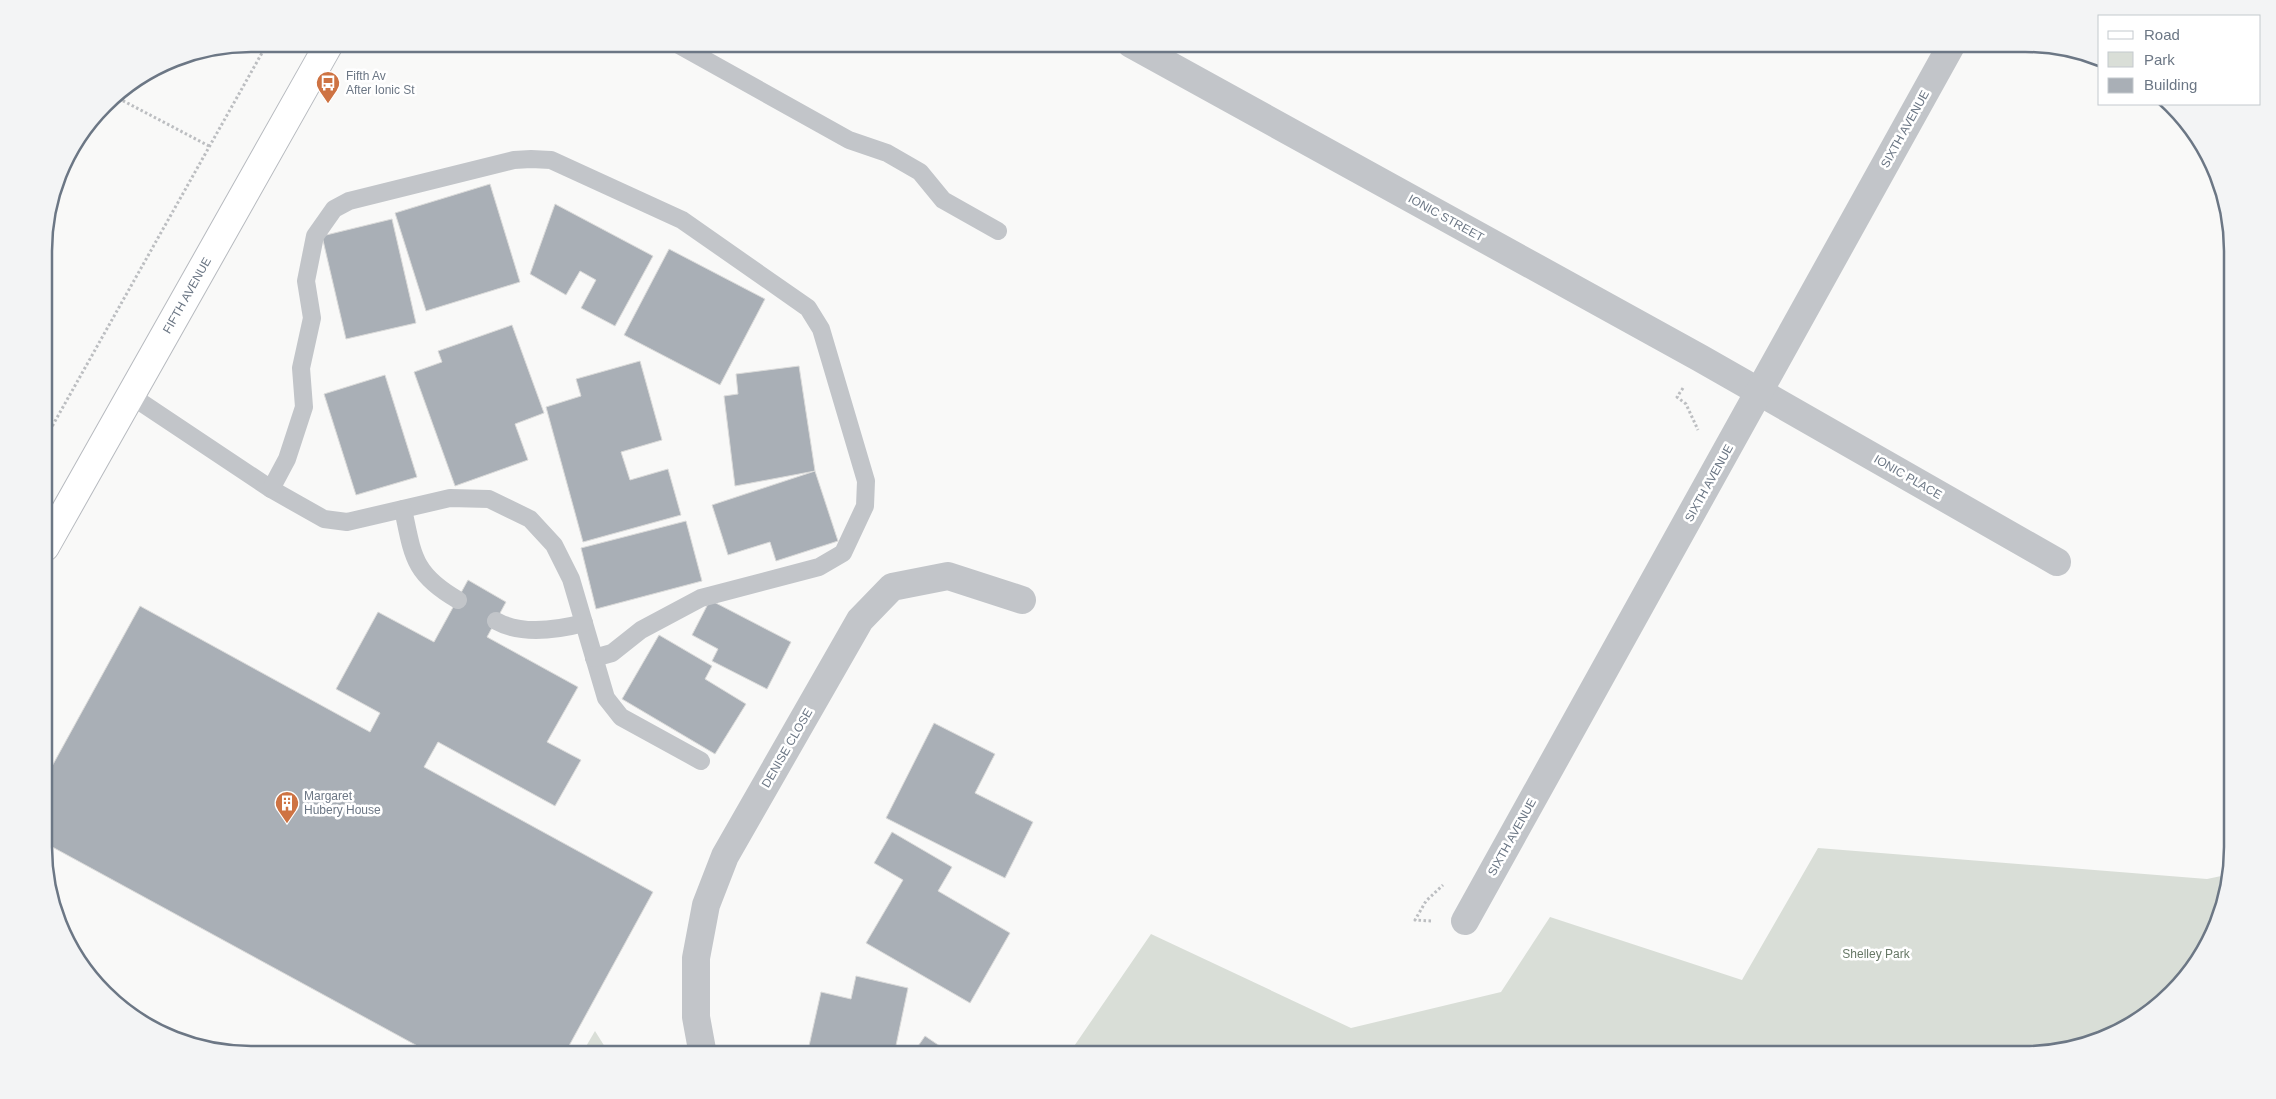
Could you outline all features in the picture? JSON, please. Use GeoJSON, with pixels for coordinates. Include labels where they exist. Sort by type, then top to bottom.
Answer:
{"type":"FeatureCollection","features":[{"type":"Feature","properties":{"kind":"street","name":"FIFTH AVENUE"},"geometry":{"type":"LineString","coordinates":[[52,534],[324,52]]}},
{"type":"Feature","properties":{"kind":"street","name":"IONIC STREET"},"geometry":{"type":"LineString","coordinates":[[1145,52],[1759,393]]}},
{"type":"Feature","properties":{"kind":"street","name":"SIXTH AVENUE"},"geometry":{"type":"LineString","coordinates":[[1464,921],[1948,52]]}},
{"type":"Feature","properties":{"kind":"street","name":"IONIC PLACE"},"geometry":{"type":"LineString","coordinates":[[1759,393],[2057,562]]}},
{"type":"Feature","properties":{"kind":"street","name":"DENISE CLOSE"},"geometry":{"type":"LineString","coordinates":[[701,1046],[696,1017],[696,958],[706,905],[725,856],[860,620],[892,587],[948,576],[1022,600]]}},
{"type":"Feature","properties":{"kind":"lane"},"geometry":{"type":"LineString","coordinates":[[690,52],[849,140],[887,153],[920,172],[943,200],[998,231]]}},
{"type":"Feature","properties":{"kind":"lane"},"geometry":{"type":"LineString","coordinates":[[271,489],[287,459],[304,407],[301,368],[312,318],[306,281],[308,263],[315,236],[334,209],[359,198],[514,160],[531,158],[550,160],[682,220],[808,308],[821,329],[866,481],[865,506],[843,553],[819,567],[701,598],[641,630],[612,653],[594,658]]}},
{"type":"Feature","properties":{"kind":"lane"},"geometry":{"type":"LineString","coordinates":[[130,395],[271,489],[324,519],[347,522],[450,498],[489,499],[530,519],[554,545],[571,579],[606,698],[622,717],[701,762]]}},
{"type":"Feature","properties":{"kind":"lane"},"geometry":{"type":"LineString","coordinates":[[404,509],[412,552],[422,571],[436,588],[458,600]]}},
{"type":"Feature","properties":{"kind":"lane"},"geometry":{"type":"LineString","coordinates":[[496,621],[505,626],[540,630],[564,628],[584,623]]}},
{"type":"Feature","properties":{"kind":"path"},"geometry":{"type":"LineString","coordinates":[[52,427],[263,52]]}},
{"type":"Feature","properties":{"kind":"path"},"geometry":{"type":"LineString","coordinates":[[122,100],[210,146]]}},
{"type":"Feature","properties":{"kind":"green space","name":"Shelley Park"},"geometry":{"type":"Polygon","coordinates":[[[1818,848],[2207,879],[2222,876],[2213,912],[2203,936],[2182,969],[2156,997],[2135,1013],[2113,1026],[2076,1040],[2051,1045],[1074,1046],[1151,934],[1351,1028],[1501,992],[1550,917],[1742,980],[1818,848]]]}},
{"type":"Feature","properties":{"kind":"green space"},"geometry":{"type":"Polygon","coordinates":[[[595,1031],[604,1046],[586,1046],[595,1031]]]}},
{"type":"Feature","properties":{"kind":"building"},"geometry":{"type":"Polygon","coordinates":[[[490,184],[520,282],[426,311],[395,213],[490,184]]]}},
{"type":"Feature","properties":{"kind":"building"},"geometry":{"type":"Polygon","coordinates":[[[555,204],[653,256],[615,326],[581,308],[596,280],[580,271],[566,295],[530,274],[555,204]]]}},
{"type":"Feature","properties":{"kind":"building"},"geometry":{"type":"Polygon","coordinates":[[[392,219],[416,323],[346,339],[322,236],[392,219]]]}},
{"type":"Feature","properties":{"kind":"building"},"geometry":{"type":"Polygon","coordinates":[[[669,249],[765,299],[720,385],[624,335],[669,249]]]}},
{"type":"Feature","properties":{"kind":"building"},"geometry":{"type":"Polygon","coordinates":[[[512,325],[544,413],[515,424],[528,460],[455,486],[414,372],[442,362],[438,351],[512,325]]]}},
{"type":"Feature","properties":{"kind":"building"},"geometry":{"type":"Polygon","coordinates":[[[640,361],[662,440],[621,452],[630,480],[668,469],[681,515],[583,542],[546,407],[581,396],[576,379],[640,361]]]}},
{"type":"Feature","properties":{"kind":"building"},"geometry":{"type":"Polygon","coordinates":[[[799,366],[815,471],[735,486],[724,396],[738,394],[736,374],[799,366]]]}},
{"type":"Feature","properties":{"kind":"building"},"geometry":{"type":"Polygon","coordinates":[[[385,375],[417,477],[356,495],[324,394],[385,375]]]}},
{"type":"Feature","properties":{"kind":"building"},"geometry":{"type":"Polygon","coordinates":[[[815,471],[838,541],[776,561],[770,542],[728,555],[712,505],[815,471]]]}},
{"type":"Feature","properties":{"kind":"building"},"geometry":{"type":"Polygon","coordinates":[[[686,521],[702,581],[596,609],[581,548],[686,521]]]}},
{"type":"Feature","properties":{"kind":"building","name":"Margaret Hubery House"},"geometry":{"type":"Polygon","coordinates":[[[468,580],[506,602],[487,637],[578,687],[547,742],[581,760],[555,806],[438,742],[424,767],[653,892],[569,1046],[417,1046],[52,847],[52,766],[140,606],[370,732],[380,713],[336,689],[378,612],[434,642],[468,580]]]}},
{"type":"Feature","properties":{"kind":"building"},"geometry":{"type":"Polygon","coordinates":[[[710,600],[791,642],[767,689],[712,661],[718,649],[692,635],[710,600]]]}},
{"type":"Feature","properties":{"kind":"building"},"geometry":{"type":"Polygon","coordinates":[[[659,635],[712,666],[705,679],[746,704],[715,754],[622,699],[659,635]]]}},
{"type":"Feature","properties":{"kind":"building"},"geometry":{"type":"Polygon","coordinates":[[[934,723],[995,754],[975,793],[1033,822],[1005,878],[886,818],[934,723]]]}},
{"type":"Feature","properties":{"kind":"building"},"geometry":{"type":"Polygon","coordinates":[[[892,832],[952,867],[938,891],[1010,933],[970,1003],[866,943],[903,880],[874,863],[892,832]]]}},
{"type":"Feature","properties":{"kind":"building"},"geometry":{"type":"Polygon","coordinates":[[[856,976],[908,988],[896,1046],[809,1046],[821,992],[851,999],[856,976]]]}},
{"type":"Feature","properties":{"kind":"building"},"geometry":{"type":"Polygon","coordinates":[[[925,1036],[940,1046],[918,1046],[925,1036]]]}},
{"type":"Feature","properties":{"kind":"place","name":"Fifth Av After Ionic St"},"geometry":{"type":"Point","coordinates":[328,104]}},
{"type":"Feature","properties":{"kind":"place","name":"Margaret Hubery House"},"geometry":{"type":"Point","coordinates":[287,824]}}]}
